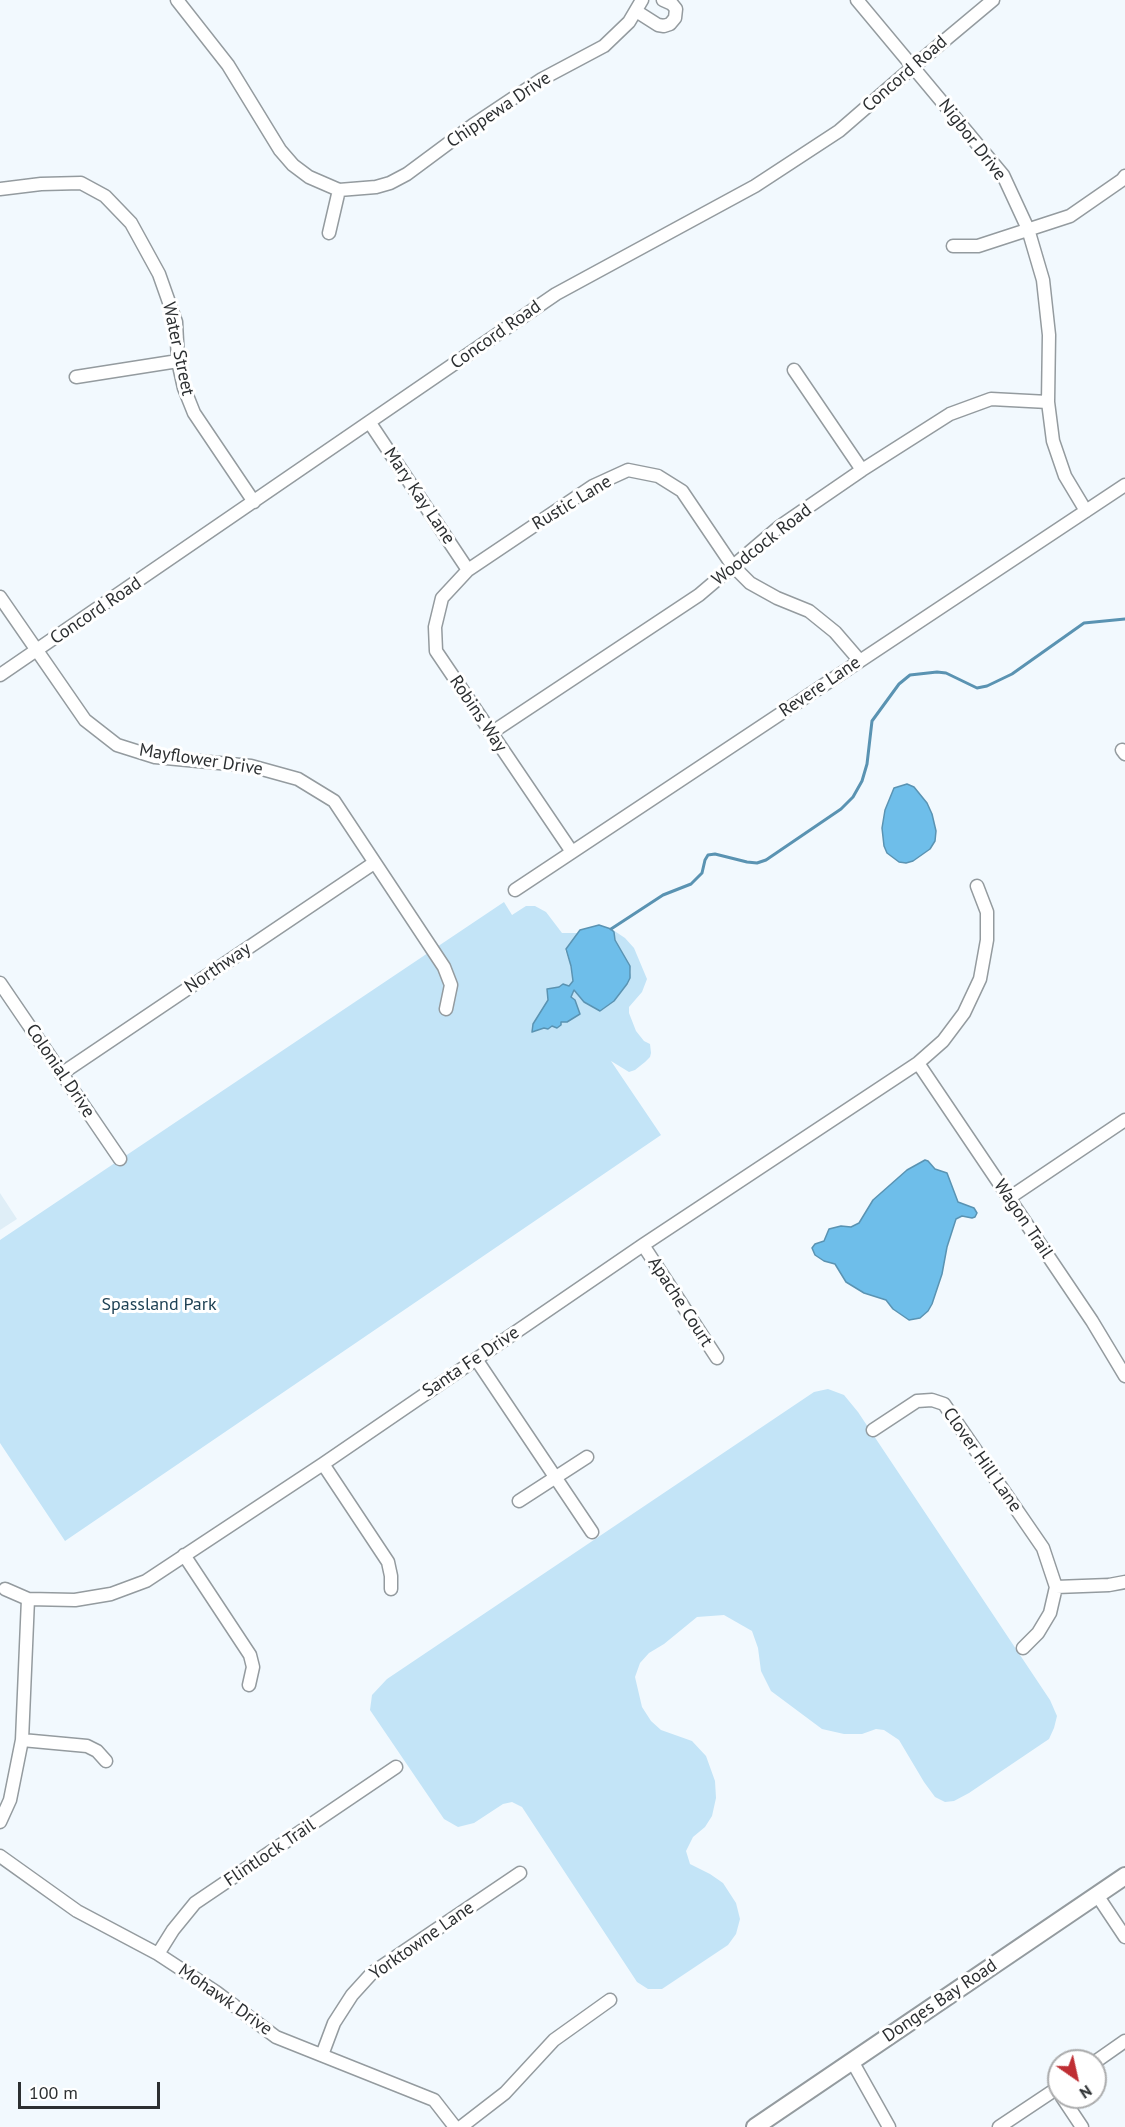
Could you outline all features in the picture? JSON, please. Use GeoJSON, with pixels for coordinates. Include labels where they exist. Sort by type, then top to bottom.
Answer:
{"type":"FeatureCollection","features":[{"type":"Feature","properties":{"kind":"street","name":"Chippewa Drive"},"geometry":{"type":"LineString","coordinates":[[177,0],[228,64],[280,150],[293,165],[309,177],[339,190],[376,187],[407,174],[473,125],[542,80],[604,46],[620,33],[639,6]]}},
{"type":"Feature","properties":{"kind":"street"},"geometry":{"type":"LineString","coordinates":[[639,6],[658,25],[664,26],[670,24],[675,18],[675,9],[672,4],[663,0]]}},
{"type":"Feature","properties":{"kind":"street","name":"Nigbor Drive"},"geometry":{"type":"LineString","coordinates":[[857,0],[1003,175],[1028,229],[1044,280],[1049,335],[1048,402],[1053,441],[1065,476],[1086,511]]}},
{"type":"Feature","properties":{"kind":"street","name":"Concord Road"},"geometry":{"type":"LineString","coordinates":[[0,675],[556,294],[754,186],[839,131],[993,0]]}},
{"type":"Feature","properties":{"kind":"street"},"geometry":{"type":"LineString","coordinates":[[953,246],[978,246],[1070,216],[1125,176]]}},
{"type":"Feature","properties":{"kind":"street","name":"Water Street"},"geometry":{"type":"LineString","coordinates":[[0,189],[41,184],[81,183],[105,195],[131,223],[159,274],[176,322],[178,361],[184,388],[194,413],[254,502]]}},
{"type":"Feature","properties":{"kind":"street"},"geometry":{"type":"LineString","coordinates":[[330,233],[339,190]]}},
{"type":"Feature","properties":{"kind":"street"},"geometry":{"type":"LineString","coordinates":[[76,377],[178,361]]}},
{"type":"Feature","properties":{"kind":"street"},"geometry":{"type":"LineString","coordinates":[[794,370],[862,470]]}},
{"type":"Feature","properties":{"kind":"street","name":"Woodcock Road"},"geometry":{"type":"LineString","coordinates":[[491,734],[699,595],[779,527],[950,414],[991,399],[1048,402]]}},
{"type":"Feature","properties":{"kind":"street","name":"Mary Kay Lane"},"geometry":{"type":"LineString","coordinates":[[370,423],[468,570]]}},
{"type":"Feature","properties":{"kind":"street","name":"Rustic Lane"},"geometry":{"type":"LineString","coordinates":[[468,570],[593,486],[628,470],[658,476],[682,491],[732,565],[750,583],[808,611],[835,632],[860,661]]}},
{"type":"Feature","properties":{"kind":"street","name":"Revere Lane"},"geometry":{"type":"LineString","coordinates":[[515,890],[1125,485]]}},
{"type":"Feature","properties":{"kind":"street","name":"Robins Way"},"geometry":{"type":"LineString","coordinates":[[468,570],[442,598],[435,627],[436,651],[572,852]]}},
{"type":"Feature","properties":{"kind":"street","name":"Mayflower Drive"},"geometry":{"type":"LineString","coordinates":[[0,597],[85,720],[117,745],[155,757],[251,766],[298,779],[334,801],[444,967],[451,986],[446,1009]]}},
{"type":"Feature","properties":{"kind":"street","name":"Northway"},"geometry":{"type":"LineString","coordinates":[[61,1074],[374,863]]}},
{"type":"Feature","properties":{"kind":"street","name":"Santa Fe Drive"},"geometry":{"type":"LineString","coordinates":[[5,1589],[28,1599],[75,1600],[111,1594],[146,1581],[323,1464],[643,1245],[918,1063],[942,1041],[964,1013],[980,979],[987,940],[987,912],[977,886]]}},
{"type":"Feature","properties":{"kind":"street","name":"Colonial Drive"},"geometry":{"type":"LineString","coordinates":[[0,983],[120,1159]]}},
{"type":"Feature","properties":{"kind":"street","name":"Wagon Trail"},"geometry":{"type":"LineString","coordinates":[[918,1063],[1092,1322],[1125,1376]]}},
{"type":"Feature","properties":{"kind":"street"},"geometry":{"type":"LineString","coordinates":[[1009,1198],[1125,1120]]}},
{"type":"Feature","properties":{"kind":"street","name":"Apache Court"},"geometry":{"type":"LineString","coordinates":[[643,1245],[717,1358]]}},
{"type":"Feature","properties":{"kind":"street"},"geometry":{"type":"LineString","coordinates":[[476,1359],[592,1532]]}},
{"type":"Feature","properties":{"kind":"street","name":"Clover Hill Lane"},"geometry":{"type":"LineString","coordinates":[[873,1431],[917,1401],[932,1400],[945,1404],[1043,1548],[1056,1587]]}},
{"type":"Feature","properties":{"kind":"street"},"geometry":{"type":"LineString","coordinates":[[519,1501],[587,1457]]}},
{"type":"Feature","properties":{"kind":"street"},"geometry":{"type":"LineString","coordinates":[[323,1464],[388,1562],[391,1589]]}},
{"type":"Feature","properties":{"kind":"street"},"geometry":{"type":"LineString","coordinates":[[184,1555],[250,1655],[253,1667],[249,1685]]}},
{"type":"Feature","properties":{"kind":"street"},"geometry":{"type":"LineString","coordinates":[[1023,1648],[1038,1633],[1050,1613],[1056,1587],[1109,1585],[1125,1582]]}},
{"type":"Feature","properties":{"kind":"street"},"geometry":{"type":"LineString","coordinates":[[0,1822],[10,1800],[22,1740],[28,1599]]}},
{"type":"Feature","properties":{"kind":"street"},"geometry":{"type":"LineString","coordinates":[[22,1740],[87,1746],[97,1751],[106,1761]]}},
{"type":"Feature","properties":{"kind":"street","name":"Flintlock Trail"},"geometry":{"type":"LineString","coordinates":[[158,1954],[172,1930],[195,1903],[396,1767]]}},
{"type":"Feature","properties":{"kind":"street","name":"Mohawk Drive"},"geometry":{"type":"LineString","coordinates":[[0,1856],[77,1911],[158,1954],[216,1992],[276,2037],[434,2100],[455,2127]]}},
{"type":"Feature","properties":{"kind":"street","name":"Yorktowne Lane"},"geometry":{"type":"LineString","coordinates":[[322,2055],[334,2023],[352,1995],[372,1973],[520,1873]]}},
{"type":"Feature","properties":{"kind":"street","name":"Donges Bay Road"},"geometry":{"type":"LineString","coordinates":[[755,2127],[1125,1876]]}},
{"type":"Feature","properties":{"kind":"street"},"geometry":{"type":"LineString","coordinates":[[1097,1895],[1125,1937]]}},
{"type":"Feature","properties":{"kind":"street"},"geometry":{"type":"LineString","coordinates":[[461,2127],[505,2093],[554,2040],[610,2000]]}},
{"type":"Feature","properties":{"kind":"street"},"geometry":{"type":"LineString","coordinates":[[1107,2054],[1125,2041]]}},
{"type":"Feature","properties":{"kind":"street"},"geometry":{"type":"LineString","coordinates":[[852,2061],[889,2127]]}},
{"type":"Feature","properties":{"kind":"street"},"geometry":{"type":"LineString","coordinates":[[999,2127],[1047,2098]]}},
{"type":"Feature","properties":{"kind":"street"},"geometry":{"type":"LineString","coordinates":[[1070,2109],[1082,2127]]}},
{"type":"Feature","properties":{"kind":"shaded area"},"geometry":{"type":"Polygon","coordinates":[[[0,1193],[17,1219],[0,1230],[0,1193]]]}},
{"type":"Feature","properties":{"kind":"green space","name":"Spassland Park"},"geometry":{"type":"Polygon","coordinates":[[[504,902],[512,915],[526,906],[535,906],[546,912],[562,933],[578,933],[565,950],[571,966],[573,981],[569,986],[563,984],[580,1013],[571,997],[574,990],[584,1002],[600,1011],[614,1001],[627,984],[631,972],[630,966],[615,940],[613,930],[634,948],[647,979],[642,992],[629,1007],[629,1013],[636,1031],[644,1041],[650,1044],[651,1053],[645,1062],[629,1072],[611,1061],[661,1135],[65,1541],[0,1443],[0,1240],[504,902]]]}},
{"type":"Feature","properties":{"kind":"green space"},"geometry":{"type":"Polygon","coordinates":[[[828,1389],[844,1395],[858,1412],[1050,1700],[1057,1716],[1054,1728],[1049,1739],[969,1793],[954,1801],[945,1802],[935,1797],[899,1740],[884,1730],[844,1734],[822,1729],[771,1691],[761,1671],[758,1648],[752,1631],[724,1615],[697,1617],[649,1653],[640,1663],[635,1677],[642,1707],[651,1721],[661,1730],[692,1741],[706,1756],[715,1781],[716,1798],[712,1816],[705,1827],[693,1837],[686,1851],[690,1864],[723,1883],[736,1903],[740,1919],[736,1934],[728,1945],[662,1989],[648,1989],[637,1982],[522,1807],[512,1802],[503,1804],[474,1823],[458,1827],[444,1819],[370,1710],[372,1695],[387,1679],[814,1392],[828,1389]]]}},
{"type":"Feature","properties":{"kind":"water"},"geometry":{"type":"Polygon","coordinates":[[[907,784],[914,787],[927,803],[936,831],[935,841],[930,849],[906,863],[899,862],[887,853],[882,828],[885,810],[894,788],[907,784]]]}},
{"type":"Feature","properties":{"kind":"water"},"geometry":{"type":"Polygon","coordinates":[[[599,925],[614,932],[615,940],[630,966],[630,978],[627,984],[614,1001],[600,1011],[584,1002],[574,990],[571,997],[575,1000],[580,1014],[567,1022],[561,1022],[557,1028],[552,1026],[532,1032],[533,1024],[548,1000],[547,989],[563,984],[569,986],[573,981],[566,949],[580,930],[599,925]]]}},
{"type":"Feature","properties":{"kind":"water"},"geometry":{"type":"Polygon","coordinates":[[[925,1160],[935,1169],[947,1173],[958,1202],[974,1208],[977,1213],[972,1218],[962,1216],[956,1219],[932,1304],[920,1318],[909,1320],[893,1309],[886,1300],[864,1293],[846,1282],[835,1264],[815,1255],[812,1248],[815,1244],[824,1241],[829,1229],[841,1226],[851,1227],[859,1223],[873,1200],[907,1170],[925,1160]]]}},
{"type":"Feature","properties":{"kind":"waterway"},"geometry":{"type":"LineString","coordinates":[[611,929],[663,895],[691,884],[702,873],[708,855],[715,854],[757,863],[766,860],[841,809],[853,797],[862,781],[867,764],[872,721],[899,684],[910,675],[946,673],[977,688],[987,686],[1012,674],[1084,623],[1125,619]]}}]}
